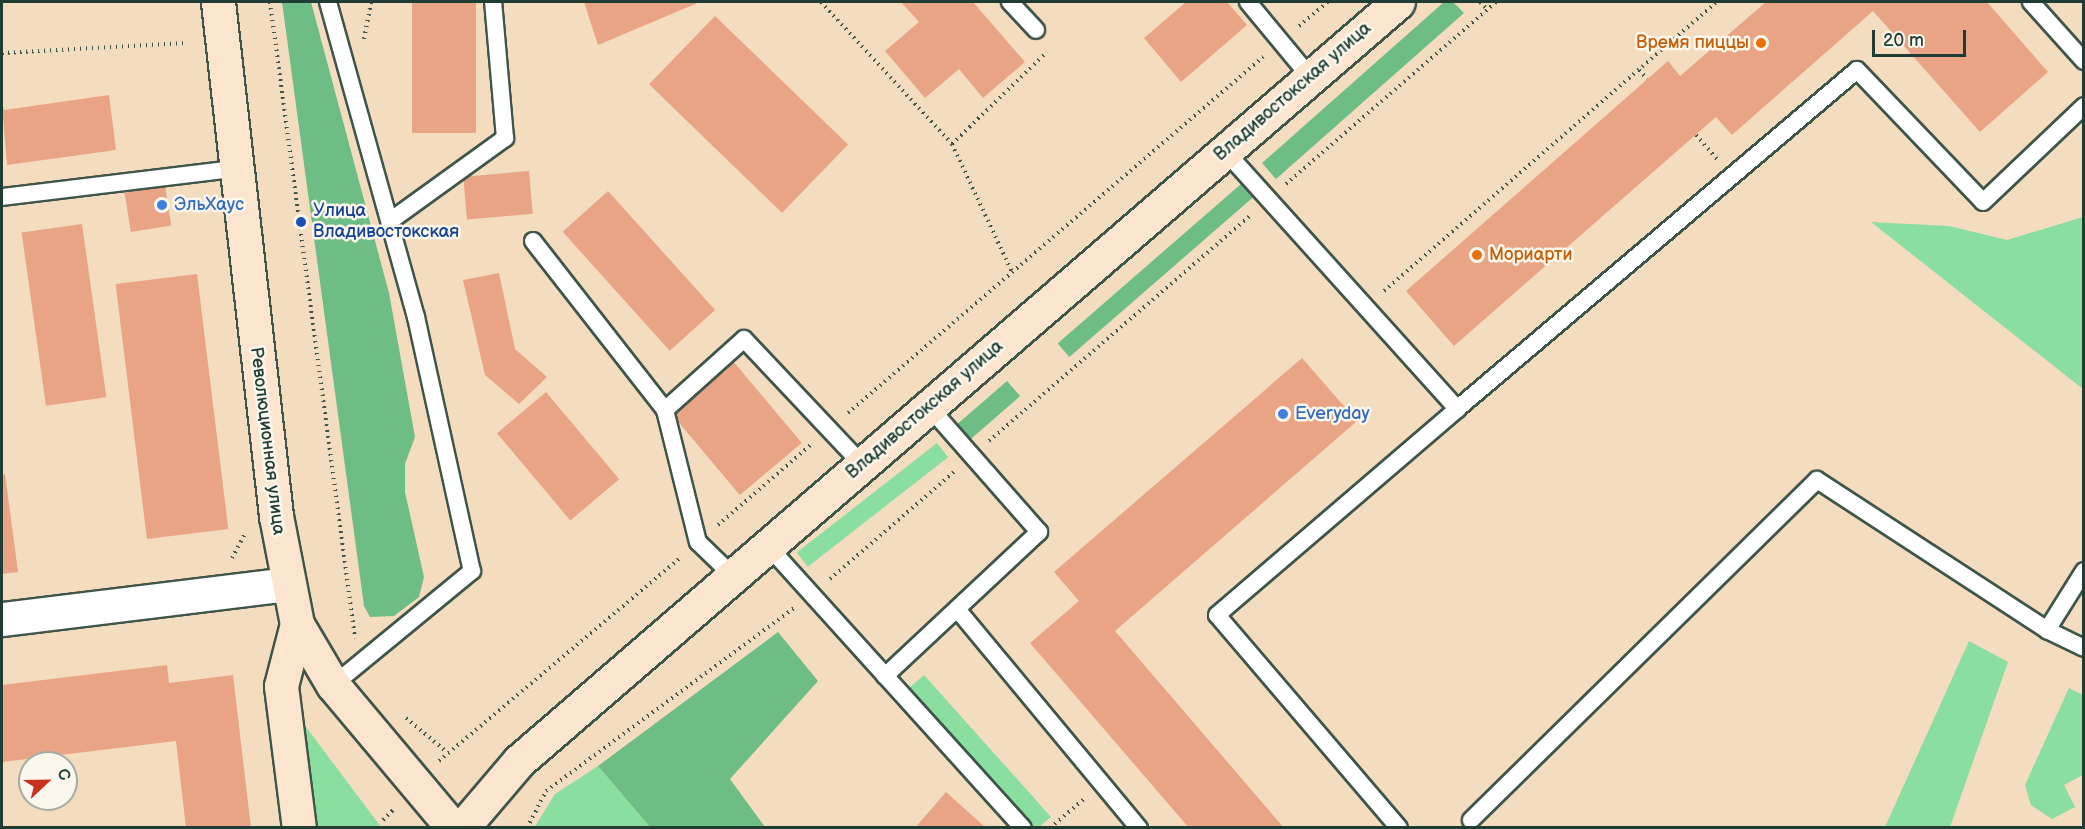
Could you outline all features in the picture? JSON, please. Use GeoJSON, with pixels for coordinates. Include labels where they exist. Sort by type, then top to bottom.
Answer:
{"type":"FeatureCollection","features":[{"type":"Feature","properties":{"kind":"street","name":"Революционная улица"},"geometry":{"type":"LineString","coordinates":[[218,2],[234,169],[287,584],[297,624],[333,685],[453,828]]}},
{"type":"Feature","properties":{"kind":"street","name":"Владивостокская улица"},"geometry":{"type":"LineString","coordinates":[[462,828],[519,761],[1398,2]]}},
{"type":"Feature","properties":{"kind":"street"},"geometry":{"type":"LineString","coordinates":[[2,619],[287,584]]}},
{"type":"Feature","properties":{"kind":"street"},"geometry":{"type":"LineString","coordinates":[[297,624],[281,686],[300,828]]}},
{"type":"Feature","properties":{"kind":"lane"},"geometry":{"type":"LineString","coordinates":[[328,2],[416,317],[472,571],[359,661],[333,685]]}},
{"type":"Feature","properties":{"kind":"lane"},"geometry":{"type":"LineString","coordinates":[[390,222],[505,138],[493,2]]}},
{"type":"Feature","properties":{"kind":"lane"},"geometry":{"type":"LineString","coordinates":[[1010,2],[1036,30]]}},
{"type":"Feature","properties":{"kind":"lane"},"geometry":{"type":"LineString","coordinates":[[1248,2],[1310,77]]}},
{"type":"Feature","properties":{"kind":"lane"},"geometry":{"type":"LineString","coordinates":[[2031,2],[2084,61]]}},
{"type":"Feature","properties":{"kind":"lane"},"geometry":{"type":"LineString","coordinates":[[1399,828],[1217,615],[1857,70],[1983,202],[2084,106]]}},
{"type":"Feature","properties":{"kind":"lane"},"geometry":{"type":"LineString","coordinates":[[1226,152],[1457,409]]}},
{"type":"Feature","properties":{"kind":"lane"},"geometry":{"type":"LineString","coordinates":[[2,197],[234,169]]}},
{"type":"Feature","properties":{"kind":"lane"},"geometry":{"type":"LineString","coordinates":[[534,241],[665,410],[698,542],[732,575]]}},
{"type":"Feature","properties":{"kind":"lane"},"geometry":{"type":"LineString","coordinates":[[665,410],[744,339],[831,428],[862,464]]}},
{"type":"Feature","properties":{"kind":"lane"},"geometry":{"type":"LineString","coordinates":[[885,676],[1039,532],[929,407]]}},
{"type":"Feature","properties":{"kind":"lane"},"geometry":{"type":"LineString","coordinates":[[1471,820],[1817,480],[2047,630],[2084,648]]}},
{"type":"Feature","properties":{"kind":"lane"},"geometry":{"type":"LineString","coordinates":[[768,546],[1023,828]]}},
{"type":"Feature","properties":{"kind":"lane"},"geometry":{"type":"LineString","coordinates":[[2047,630],[2084,571]]}},
{"type":"Feature","properties":{"kind":"lane"},"geometry":{"type":"LineString","coordinates":[[957,609],[1139,828]]}},
{"type":"Feature","properties":{"kind":"path"},"geometry":{"type":"LineString","coordinates":[[270,2],[359,661]]}},
{"type":"Feature","properties":{"kind":"path"},"geometry":{"type":"LineString","coordinates":[[821,2],[952,144],[1012,272]]}},
{"type":"Feature","properties":{"kind":"path"},"geometry":{"type":"LineString","coordinates":[[397,710],[447,752],[698,542],[1328,2]]}},
{"type":"Feature","properties":{"kind":"path"},"geometry":{"type":"LineString","coordinates":[[1480,2],[1487,9]]}},
{"type":"Feature","properties":{"kind":"path"},"geometry":{"type":"LineString","coordinates":[[527,828],[546,791],[811,595],[1496,2]]}},
{"type":"Feature","properties":{"kind":"path"},"geometry":{"type":"LineString","coordinates":[[1365,307],[1718,2]]}},
{"type":"Feature","properties":{"kind":"path"},"geometry":{"type":"LineString","coordinates":[[952,144],[1051,48],[1036,30]]}},
{"type":"Feature","properties":{"kind":"path"},"geometry":{"type":"LineString","coordinates":[[2,53],[186,43]]}},
{"type":"Feature","properties":{"kind":"path"},"geometry":{"type":"LineString","coordinates":[[1639,70],[1647,79]]}},
{"type":"Feature","properties":{"kind":"path"},"geometry":{"type":"LineString","coordinates":[[1696,135],[1732,176]]}},
{"type":"Feature","properties":{"kind":"path"},"geometry":{"type":"LineString","coordinates":[[1050,828],[1064,816]]}},
{"type":"Feature","properties":{"kind":"green space"},"geometry":{"type":"Polygon","coordinates":[[[282,2],[311,2],[389,293],[415,437],[405,464],[405,492],[424,577],[419,597],[394,616],[370,617],[364,606],[282,2]]]}},
{"type":"Feature","properties":{"kind":"green space"},"geometry":{"type":"Polygon","coordinates":[[[1444,2],[1453,2],[1464,13],[1276,179],[1262,163],[1444,2]]]}},
{"type":"Feature","properties":{"kind":"green space"},"geometry":{"type":"Polygon","coordinates":[[[1241,184],[1253,198],[1069,357],[1058,343],[1241,184]]]}},
{"type":"Feature","properties":{"kind":"green space"},"geometry":{"type":"Polygon","coordinates":[[[2083,217],[2083,389],[1871,222],[1949,226],[2007,240],[2083,217]]]}},
{"type":"Feature","properties":{"kind":"green space"},"geometry":{"type":"Polygon","coordinates":[[[1007,381],[1020,396],[970,439],[957,424],[1007,381]]]}},
{"type":"Feature","properties":{"kind":"green space"},"geometry":{"type":"Polygon","coordinates":[[[937,443],[948,457],[808,567],[797,553],[937,443]]]}},
{"type":"Feature","properties":{"kind":"green space"},"geometry":{"type":"Polygon","coordinates":[[[778,632],[818,681],[730,779],[765,827],[650,827],[598,766],[778,632]]]}},
{"type":"Feature","properties":{"kind":"green space"},"geometry":{"type":"Polygon","coordinates":[[[1969,641],[2008,662],[1950,827],[1885,827],[1969,641]]]}},
{"type":"Feature","properties":{"kind":"green space"},"geometry":{"type":"Polygon","coordinates":[[[924,675],[1051,817],[1039,827],[1032,827],[908,689],[924,675]]]}},
{"type":"Feature","properties":{"kind":"green space"},"geometry":{"type":"Polygon","coordinates":[[[2069,688],[2083,695],[2083,775],[2064,785],[2075,807],[2052,819],[2031,805],[2025,785],[2069,688]]]}},
{"type":"Feature","properties":{"kind":"green space"},"geometry":{"type":"Polygon","coordinates":[[[297,715],[381,827],[308,827],[297,715]]]}},
{"type":"Feature","properties":{"kind":"green space"},"geometry":{"type":"Polygon","coordinates":[[[598,766],[650,827],[534,828],[555,794],[598,766]]]}},
{"type":"Feature","properties":{"kind":"building"},"geometry":{"type":"Polygon","coordinates":[[[412,2],[476,2],[476,133],[412,133],[412,2]]]}},
{"type":"Feature","properties":{"kind":"building"},"geometry":{"type":"Polygon","coordinates":[[[584,2],[700,2],[598,45],[584,2]]]}},
{"type":"Feature","properties":{"kind":"building"},"geometry":{"type":"Polygon","coordinates":[[[901,2],[973,2],[1025,62],[983,98],[959,69],[925,98],[885,51],[919,22],[901,2]]]}},
{"type":"Feature","properties":{"kind":"building"},"geometry":{"type":"Polygon","coordinates":[[[1186,2],[1227,2],[1247,25],[1181,82],[1144,38],[1186,2]]]}},
{"type":"Feature","properties":{"kind":"building"},"geometry":{"type":"Polygon","coordinates":[[[1766,2],[1987,2],[2048,72],[1980,132],[1873,11],[1732,135],[1716,117],[1454,346],[1406,291],[1668,61],[1680,76],[1766,2]]]}},
{"type":"Feature","properties":{"kind":"building"},"geometry":{"type":"Polygon","coordinates":[[[715,16],[848,145],[782,213],[649,84],[715,16]]]}},
{"type":"Feature","properties":{"kind":"building"},"geometry":{"type":"Polygon","coordinates":[[[109,95],[116,150],[7,165],[2,104],[4,110],[109,95]]]}},
{"type":"Feature","properties":{"kind":"building"},"geometry":{"type":"Polygon","coordinates":[[[529,171],[533,214],[467,220],[463,177],[529,171]]]}},
{"type":"Feature","properties":{"kind":"building"},"geometry":{"type":"Polygon","coordinates":[[[165,186],[171,226],[131,232],[125,192],[165,186]]]}},
{"type":"Feature","properties":{"kind":"building"},"geometry":{"type":"Polygon","coordinates":[[[608,191],[715,310],[670,351],[563,232],[608,191]]]}},
{"type":"Feature","properties":{"kind":"building"},"geometry":{"type":"Polygon","coordinates":[[[82,224],[106,397],[46,406],[22,232],[82,224]]]}},
{"type":"Feature","properties":{"kind":"building"},"geometry":{"type":"Polygon","coordinates":[[[499,273],[515,349],[547,377],[519,404],[485,375],[463,280],[499,273]]]}},
{"type":"Feature","properties":{"kind":"building"},"geometry":{"type":"Polygon","coordinates":[[[197,274],[228,529],[147,539],[116,284],[197,274]]]}},
{"type":"Feature","properties":{"kind":"building"},"geometry":{"type":"Polygon","coordinates":[[[1302,358],[1357,421],[1115,631],[1284,828],[1189,828],[1030,643],[1079,601],[1054,572],[1302,358]]]}},
{"type":"Feature","properties":{"kind":"building"},"geometry":{"type":"Polygon","coordinates":[[[733,361],[802,443],[740,495],[671,413],[733,361]]]}},
{"type":"Feature","properties":{"kind":"building"},"geometry":{"type":"Polygon","coordinates":[[[546,392],[619,479],[570,520],[497,433],[546,392]]]}},
{"type":"Feature","properties":{"kind":"building"},"geometry":{"type":"Polygon","coordinates":[[[5,474],[18,572],[2,574],[2,475],[5,474]]]}},
{"type":"Feature","properties":{"kind":"building"},"geometry":{"type":"Polygon","coordinates":[[[167,665],[169,683],[233,675],[251,828],[186,828],[176,741],[78,753],[78,751],[18,751],[18,760],[2,762],[2,685],[167,665]]]}},
{"type":"Feature","properties":{"kind":"building"},"geometry":{"type":"Polygon","coordinates":[[[946,792],[986,828],[915,828],[946,792]]]}},
{"type":"Feature","properties":{"kind":"place","name":"Время пиццы"},"geometry":{"type":"Point","coordinates":[1761,43]}},
{"type":"Feature","properties":{"kind":"place","name":"ЭльХаус"},"geometry":{"type":"Point","coordinates":[162,205]}},
{"type":"Feature","properties":{"kind":"place","name":"Улица Владивостокская"},"geometry":{"type":"Point","coordinates":[301,222]}},
{"type":"Feature","properties":{"kind":"place","name":"Мориарти"},"geometry":{"type":"Point","coordinates":[1477,255]}},
{"type":"Feature","properties":{"kind":"place","name":"Everyday"},"geometry":{"type":"Point","coordinates":[1283,414]}}]}
